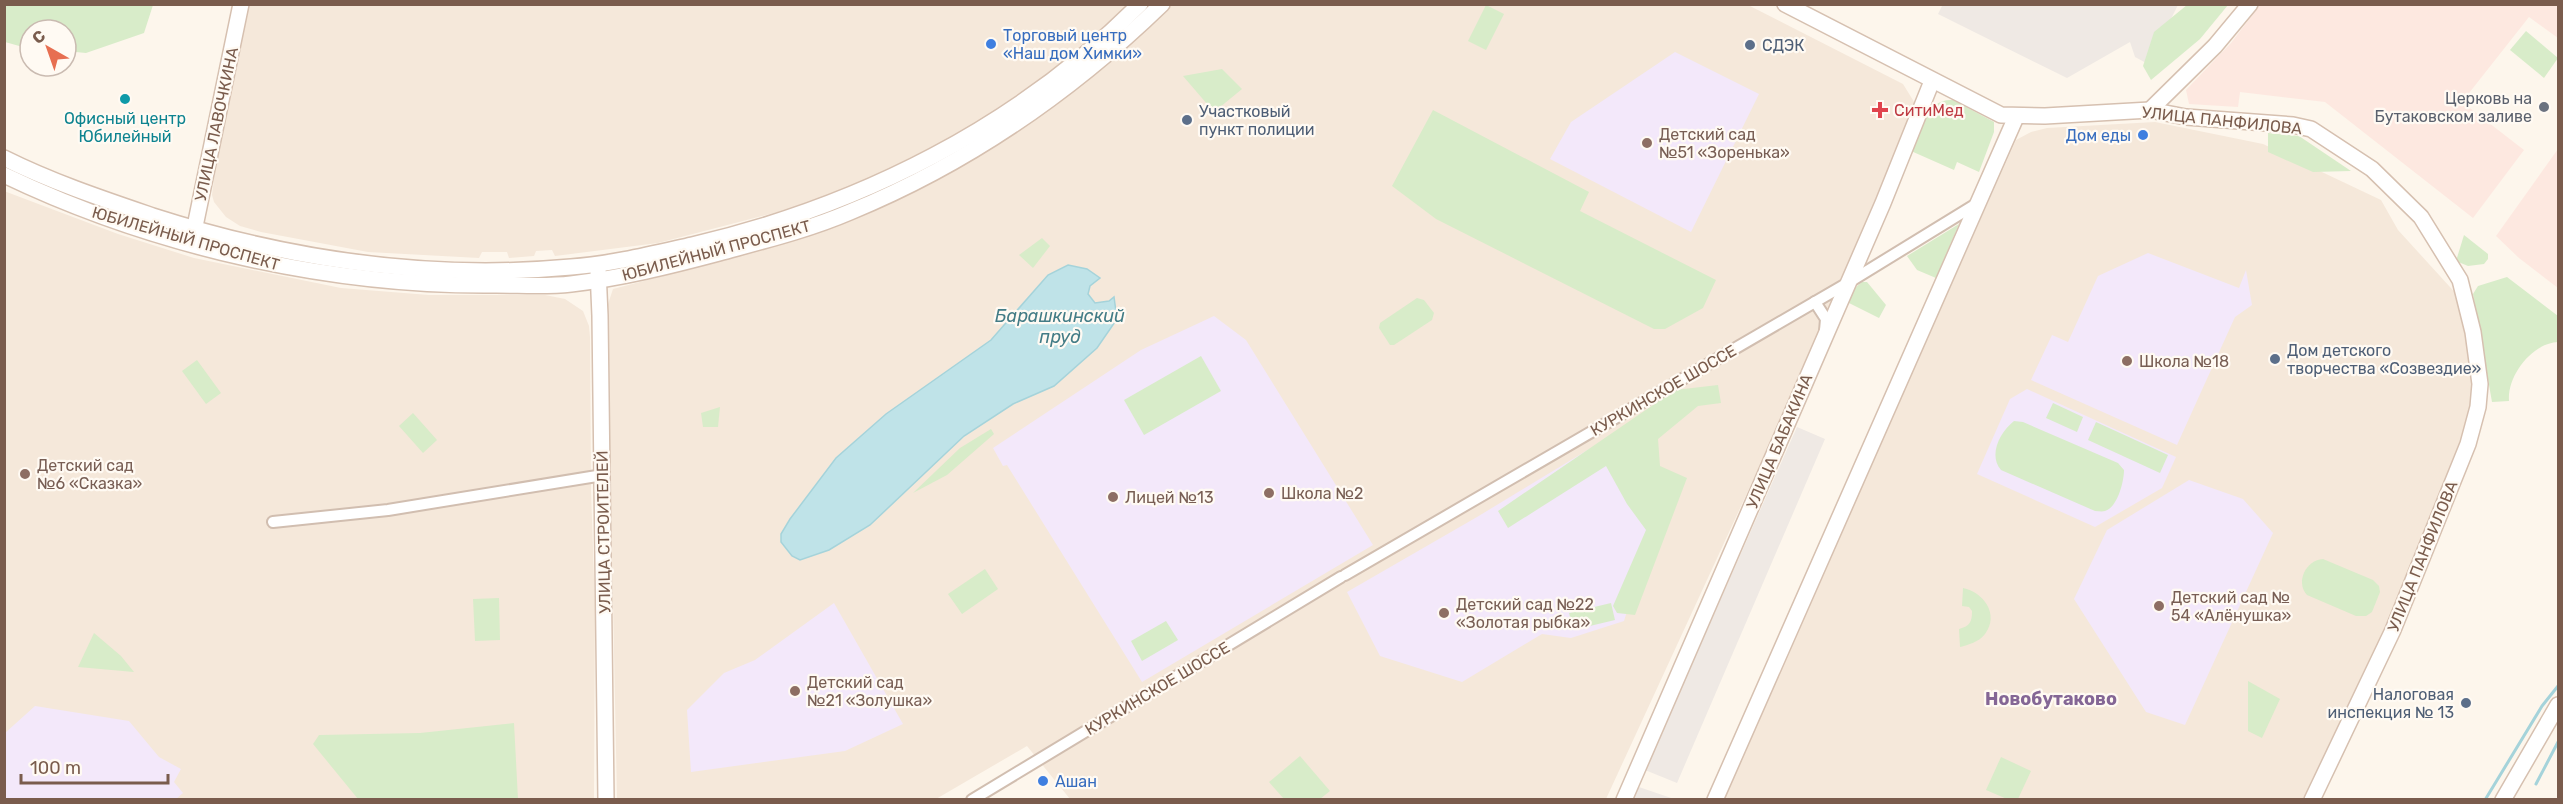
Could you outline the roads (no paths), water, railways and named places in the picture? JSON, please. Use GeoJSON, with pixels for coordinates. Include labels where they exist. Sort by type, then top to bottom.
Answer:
{"type":"FeatureCollection","features":[{"type":"Feature","properties":{"kind":"street","name":"УЛИЦА ЛАВОЧКИНА"},"geometry":{"type":"LineString","coordinates":[[193,236],[241,4]]}},
{"type":"Feature","properties":{"kind":"street","name":"ЮБИЛЕЙНЫЙ ПРОСПЕКТ"},"geometry":{"type":"LineString","coordinates":[[4,158],[193,236],[282,266],[380,281],[465,286],[570,284],[598,272],[656,254],[804,214],[879,184],[956,144],[1009,112],[1070,67],[1140,4]]}},
{"type":"Feature","properties":{"kind":"street","name":"ЮБИЛЕЙНЫЙ ПРОСПЕКТ"},"geometry":{"type":"LineString","coordinates":[[598,272],[660,268],[788,233],[848,213],[915,183],[994,138],[1033,112],[1108,54],[1161,4]]}},
{"type":"Feature","properties":{"kind":"street","name":"УЛИЦА ПАНФИЛОВА"},"geometry":{"type":"LineString","coordinates":[[1785,4],[2001,115],[2016,117],[2150,110],[2186,117],[2293,124],[2311,129],[2372,169],[2421,217],[2460,280],[2473,332],[2480,384],[2475,422],[2416,575],[2312,800]]}},
{"type":"Feature","properties":{"kind":"street"},"geometry":{"type":"LineString","coordinates":[[2150,110],[2216,46],[2250,4]]}},
{"type":"Feature","properties":{"kind":"street","name":"УЛИЦА БАБАКИНА"},"geometry":{"type":"LineString","coordinates":[[1624,800],[1882,203],[1932,81]]}},
{"type":"Feature","properties":{"kind":"street"},"geometry":{"type":"LineString","coordinates":[[1715,800],[2016,117]]}},
{"type":"Feature","properties":{"kind":"street","name":"ЮБИЛЕЙНЫЙ ПРОСПЕКТ"},"geometry":{"type":"LineString","coordinates":[[4,175],[118,221],[193,236]]}},
{"type":"Feature","properties":{"kind":"street","name":"КУРКИНСКОЕ ШОССЕ"},"geometry":{"type":"LineString","coordinates":[[972,800],[1343,576],[1632,406],[1846,284],[1978,203]]}},
{"type":"Feature","properties":{"kind":"street","name":"УЛИЦА СТРОИТЕЛЕЙ"},"geometry":{"type":"LineString","coordinates":[[598,272],[603,474],[606,800]]}},
{"type":"Feature","properties":{"kind":"street"},"geometry":{"type":"LineString","coordinates":[[1815,302],[1826,318],[1826,332]]}},
{"type":"Feature","properties":{"kind":"street"},"geometry":{"type":"LineString","coordinates":[[273,522],[388,510],[603,474]]}},
{"type":"Feature","properties":{"kind":"street"},"geometry":{"type":"LineString","coordinates":[[2503,800],[2559,705]]}},
{"type":"Feature","properties":{"kind":"street"},"geometry":{"type":"LineString","coordinates":[[2511,800],[2559,721]]}},
{"type":"Feature","properties":{"kind":"water","name":"Барашкинский пруд"},"geometry":{"type":"Polygon","coordinates":[[[1068,265],[1087,269],[1100,278],[1090,286],[1088,294],[1095,303],[1109,301],[1114,297],[1117,319],[1097,348],[1054,386],[1013,404],[964,436],[870,525],[829,550],[800,560],[792,556],[781,542],[781,534],[836,458],[886,414],[991,340],[1048,275],[1068,265]]]}},
{"type":"Feature","properties":{"kind":"waterway"},"geometry":{"type":"LineString","coordinates":[[2485,800],[2542,706],[2558,686]]}},
{"type":"Feature","properties":{"kind":"waterway"},"geometry":{"type":"LineString","coordinates":[[2536,784],[2558,742]]}},
{"type":"Feature","properties":{"kind":"place","name":"Торговый центр «Наш дом Химки»"},"geometry":{"type":"Point","coordinates":[991,44]}},
{"type":"Feature","properties":{"kind":"place","name":"СДЭК"},"geometry":{"type":"Point","coordinates":[1750,45]}},
{"type":"Feature","properties":{"kind":"place","name":"Офисный центр Юбилейный"},"geometry":{"type":"Point","coordinates":[125,99]}},
{"type":"Feature","properties":{"kind":"place","name":"Церковь на Бутаковском заливе"},"geometry":{"type":"Point","coordinates":[2544,107]}},
{"type":"Feature","properties":{"kind":"place","name":"СитиМед"},"geometry":{"type":"Point","coordinates":[1880,110]}},
{"type":"Feature","properties":{"kind":"place","name":"Участковый пункт полиции"},"geometry":{"type":"Point","coordinates":[1187,120]}},
{"type":"Feature","properties":{"kind":"place","name":"Дом еды"},"geometry":{"type":"Point","coordinates":[2143,135]}},
{"type":"Feature","properties":{"kind":"place","name":"Детский сад №51 «Зоренька»"},"geometry":{"type":"Point","coordinates":[1647,143]}},
{"type":"Feature","properties":{"kind":"place","name":"Дом детского творчества «Созвездие»"},"geometry":{"type":"Point","coordinates":[2275,359]}},
{"type":"Feature","properties":{"kind":"place","name":"Школа №18"},"geometry":{"type":"Point","coordinates":[2127,361]}},
{"type":"Feature","properties":{"kind":"place","name":"Детский сад №6 «Сказка»"},"geometry":{"type":"Point","coordinates":[25,474]}},
{"type":"Feature","properties":{"kind":"place","name":"Школа №2"},"geometry":{"type":"Point","coordinates":[1269,493]}},
{"type":"Feature","properties":{"kind":"place","name":"Лицей №13"},"geometry":{"type":"Point","coordinates":[1113,497]}},
{"type":"Feature","properties":{"kind":"place","name":"Детский сад № 54 «Алёнушка»"},"geometry":{"type":"Point","coordinates":[2159,606]}},
{"type":"Feature","properties":{"kind":"place","name":"Детский сад №22 «Золотая рыбка»"},"geometry":{"type":"Point","coordinates":[1444,613]}},
{"type":"Feature","properties":{"kind":"place","name":"Детский сад №21 «Золушка»"},"geometry":{"type":"Point","coordinates":[795,691]}},
{"type":"Feature","properties":{"kind":"place","name":"Налоговая инспекция № 13"},"geometry":{"type":"Point","coordinates":[2466,703]}},
{"type":"Feature","properties":{"kind":"place","name":"Ашан"},"geometry":{"type":"Point","coordinates":[1043,781]}},
{"type":"Feature","properties":{"kind":"district","name":"Новобутаково"},"geometry":{"type":"Point","coordinates":[2051,699]}}]}
